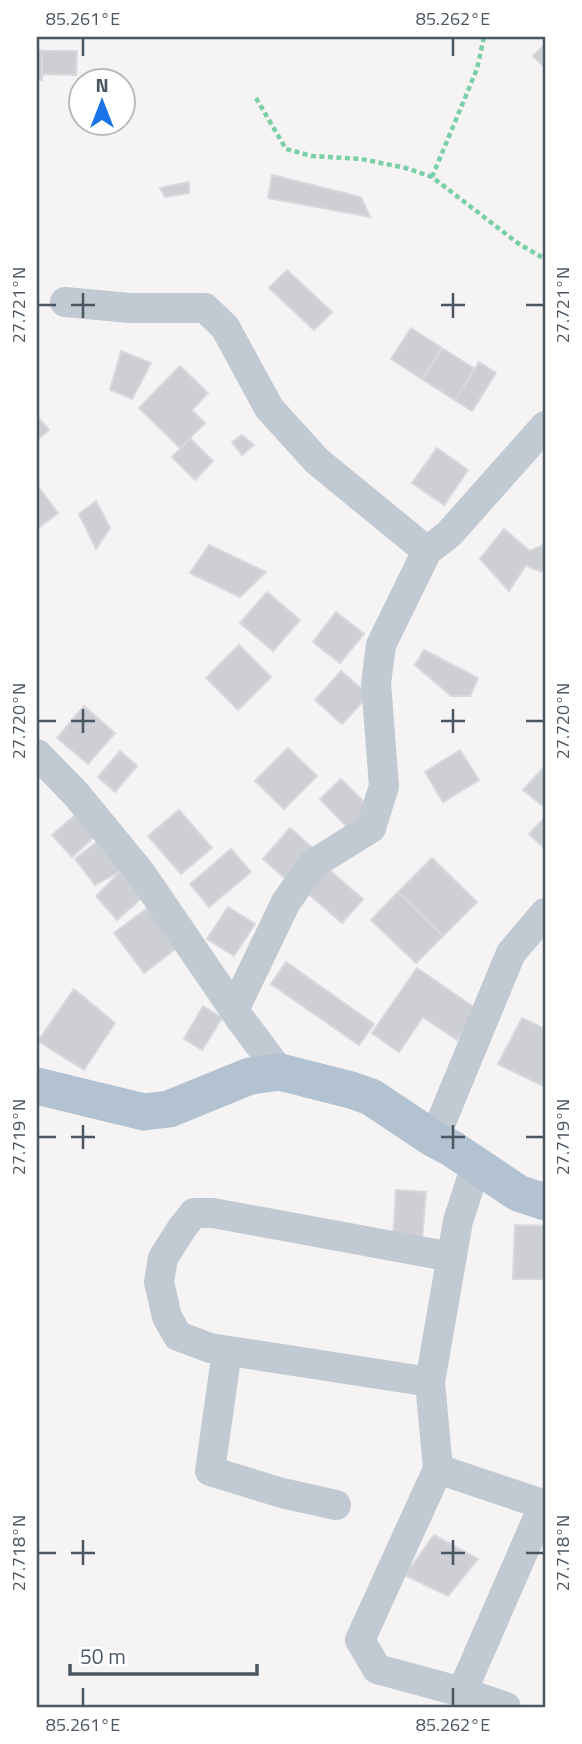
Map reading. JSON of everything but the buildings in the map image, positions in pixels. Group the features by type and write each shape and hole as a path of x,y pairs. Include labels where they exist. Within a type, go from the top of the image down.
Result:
{"main road":[{"path":"37,1086 144,1112 169,1109 196,1100 250,1076 280,1072 371,1097 518,1193 545,1202"}],"street":[{"path":"65,302 130,308 205,308 225,327 269,408 317,461 426,551"},
{"path":"234,1010 286,902 313,864 371,828 384,786 376,683 381,645 426,551 449,534 545,426"},
{"path":"37,754 76,794 140,872 234,1010 280,1072"},
{"path":"434,1139 511,953 545,913"},
{"path":"476,1166 458,1221 429,1382 438,1469 360,1640 377,1669 506,1707"},
{"path":"429,1382 210,1348 178,1336 167,1317 159,1282 163,1258 194,1213 213,1213 452,1257"},
{"path":"227,1351 211,1471 282,1493 336,1505"},
{"path":"438,1469 545,1505 462,1692"}],"path":[{"path":"432,177 477,69 484,37"},
{"path":"256,98 286,149 312,156 361,159 406,168 432,177 519,244 545,259"}]}
